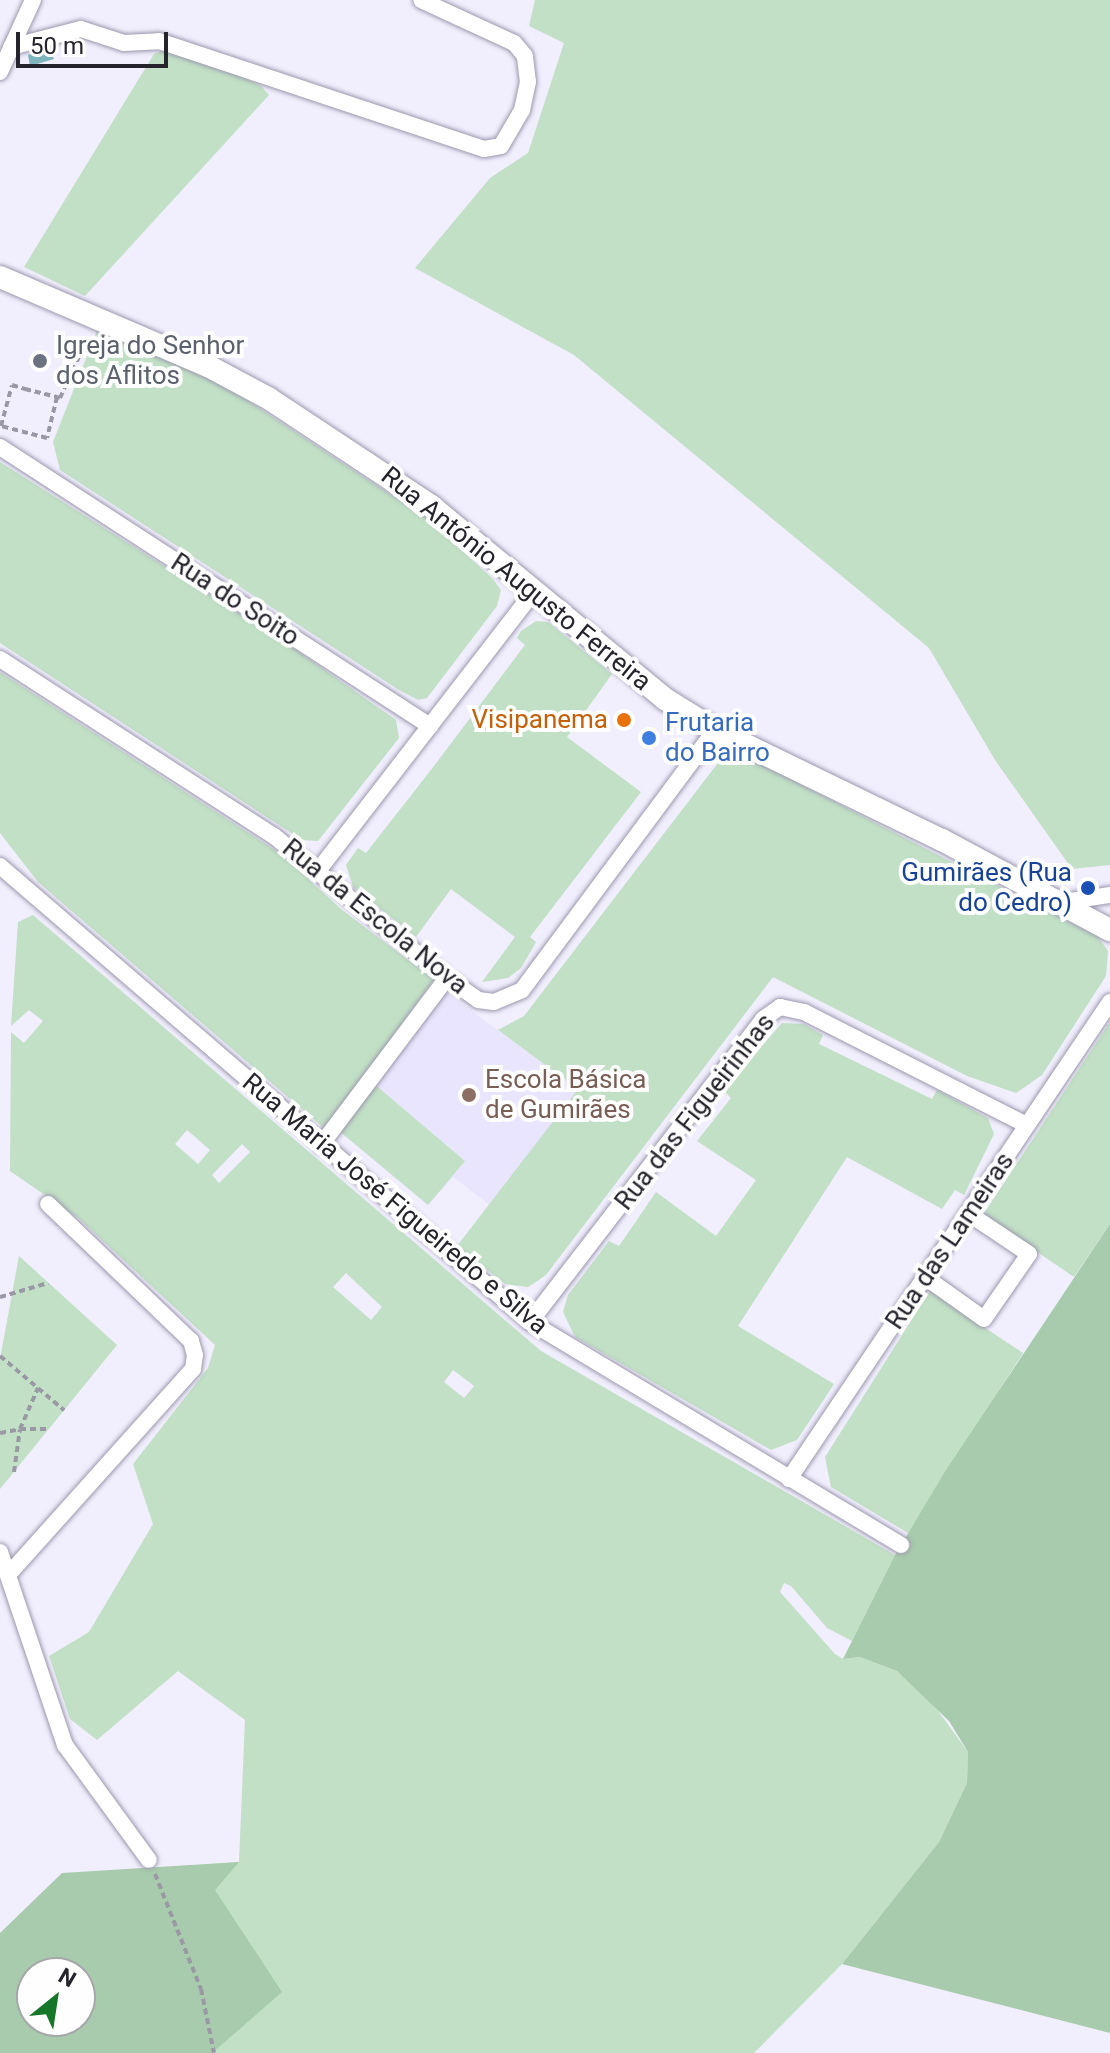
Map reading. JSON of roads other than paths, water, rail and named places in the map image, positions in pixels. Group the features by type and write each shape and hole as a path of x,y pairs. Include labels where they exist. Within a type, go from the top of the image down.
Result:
{"street":[{"path":"0,72 33,0"},
{"path":"11,47 81,29 124,43 159,41 484,149 501,146 522,110 528,82 525,56 514,43 421,0"},
{"name":"Rua António Augusto Ferreira","path":"0,269 48,298"},
{"name":"Rua António Augusto Ferreira","path":"0,277 208,366 316,427 431,506 665,699 715,730 1064,902 1110,930"},
{"name":"Rua do Soito","path":"0,447 430,726"},
{"path":"317,872 533,593"},
{"name":"Rua da Escola Nova","path":"0,659 234,809 478,1000 508,1000 522,990 715,730"},
{"path":"0,887 1,867"},
{"name":"Rua Maria José Figueiredo e Silva","path":"1,867 530,1322 901,1545"},
{"path":"1064,902 1110,895"},
{"path":"321,1145 447,978"},
{"name":"Rua das Lameiras","path":"789,1479 1110,1002"},
{"name":"Rua das Figueirinhas","path":"530,1322 763,1019 780,1007 804,1012 1027,1125"},
{"path":"8,1575 193,1369 195,1355 191,1341 48,1204"},
{"path":"925,1277 984,1319 1029,1254 968,1213"},
{"path":"0,1552 65,1745 149,1860"}],"water":[{"path":"49,48 54,59 30,66 28,55"}],"place":[{"name":"Igreja do Senhor dos Aflitos","path":"40,361"},
{"name":"Visipanema","path":"624,720"},
{"name":"Frutaria do Bairro","path":"649,738"},
{"name":"Gumirães (Rua do Cedro)","path":"1088,888"},
{"name":"Escola Básica de Gumirães","path":"469,1095"}]}
